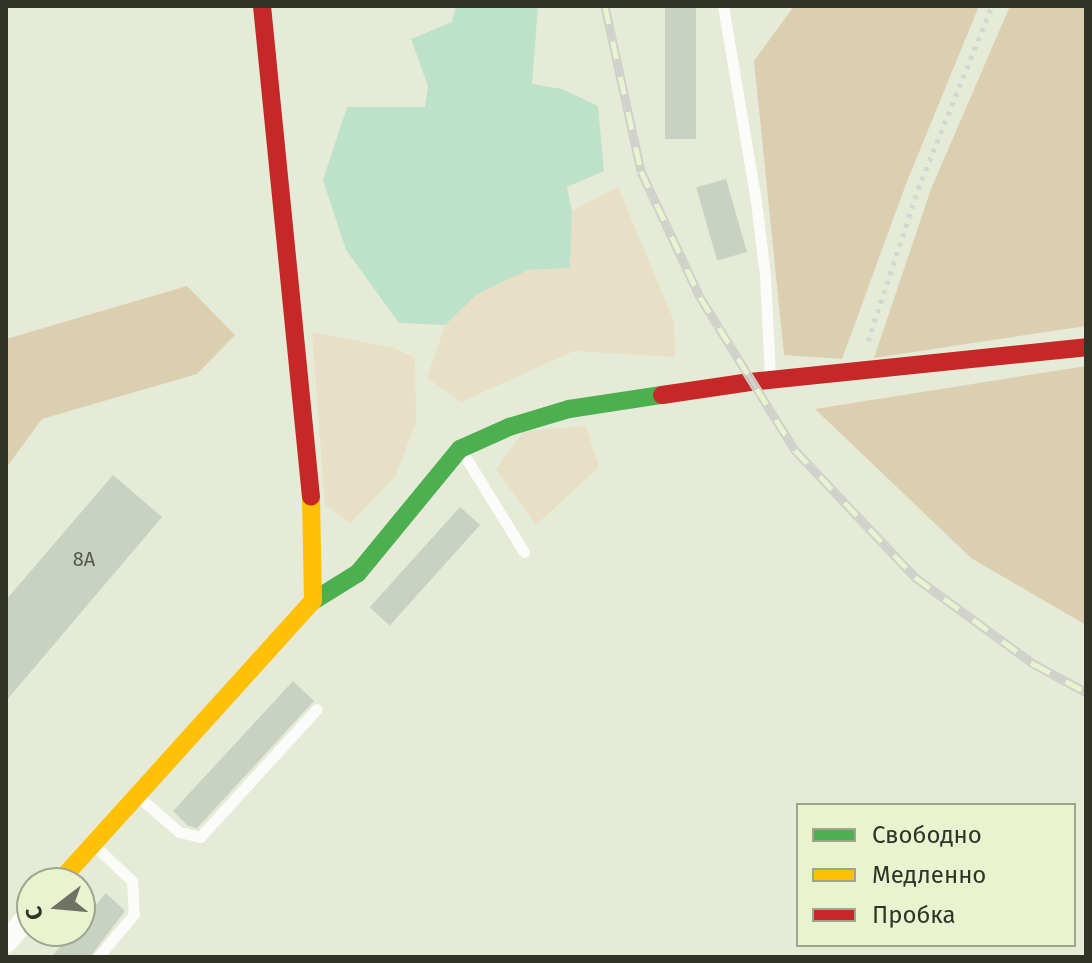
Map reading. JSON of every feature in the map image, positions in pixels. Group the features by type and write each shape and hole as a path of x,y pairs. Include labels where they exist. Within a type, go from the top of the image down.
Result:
{"street":[{"path":"262,6 314,527 313,601"},
{"path":"72,867 313,601 339,588 358,573 460,449 482,436 569,409 770,380 1086,347"}],"lane":[{"path":"723,6 756,202 765,275 770,380"},
{"path":"460,449 524,552"},
{"path":"136,795 179,832 200,837 317,709"},
{"path":"93,844 132,881 134,914 98,957"}],"path":[{"path":"858,373 918,189 992,6"}],"shaded area":[{"path":"456,6 538,6 532,84 562,89 598,106 604,171 567,187 572,211 570,268 528,270 477,294 445,325 399,323 346,250 323,180 347,107 425,107 428,86 411,39 452,22"},
{"path":"794,6 979,6 906,184 842,359 784,355 754,61"},
{"path":"1010,6 1086,6 1086,326 874,358 931,189"},
{"path":"618,187 674,321 675,357 574,351 461,402 427,378 445,325 476,294 528,270 570,268 572,211"},
{"path":"187,286 235,335 197,374 42,419 6,468 6,339"},
{"path":"312,332 394,348 415,358 416,422 395,477 350,523 325,505"},
{"path":"1086,366 1086,625 971,558 815,409"},
{"path":"586,426 599,467 536,525 496,469 524,431"}],"building":[{"path":"665,6 696,6 696,139 665,139"},
{"path":"726,179 747,252 717,261 696,188"},
{"path":"113,475 162,517 6,701 6,600"},
{"path":"460,507 480,525 390,625 370,607"},
{"path":"293,681 314,701 197,828 188,826 173,811"},
{"path":"106,893 125,911 90,957 51,957 60,947 96,947 96,905"}],"railway":[{"path":"605,6 641,171 700,297 795,450 915,577 1034,664 1086,692"}],"traffic: fast":[{"path":"313,601 358,573 460,449 509,427 569,409 662,395"}],"traffic: slow":[{"path":"72,867 313,601 311,497"}],"traffic: jam":[{"path":"262,6 311,497"},
{"path":"662,395 750,382 1086,347"}]}
